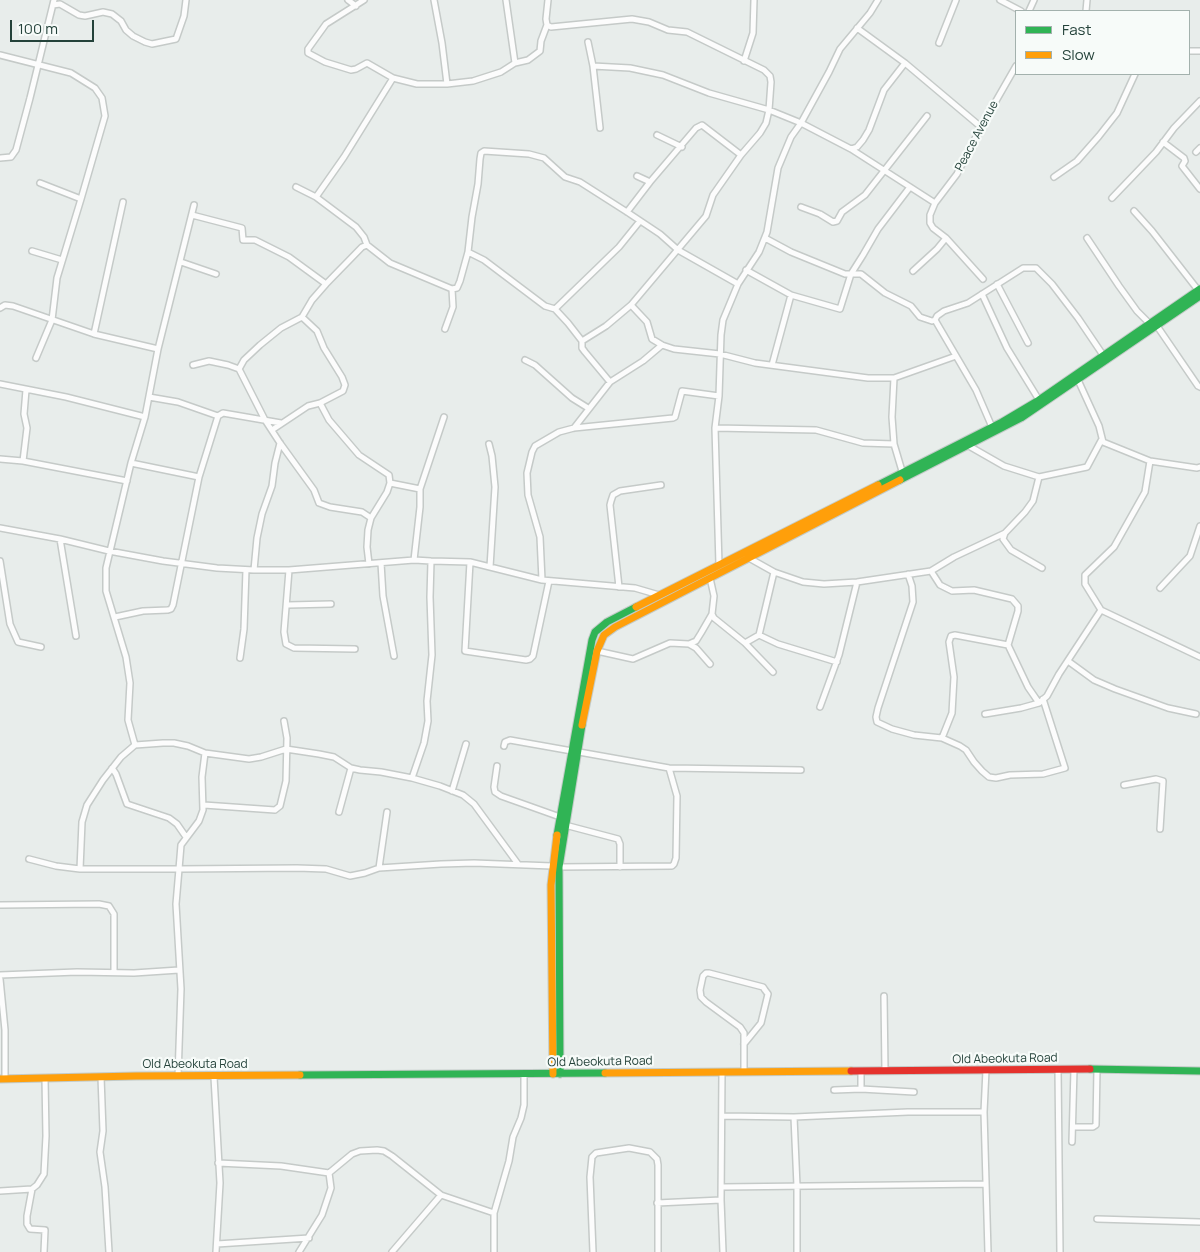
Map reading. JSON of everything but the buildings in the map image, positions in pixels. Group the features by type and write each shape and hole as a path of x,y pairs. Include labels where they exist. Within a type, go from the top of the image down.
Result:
{"main road":[{"path":"556,1074 556,866 560,817 597,651 600,641 608,631 1020,418 1078,380 1199,292"},
{"path":"556,866 565,825 592,640 595,632 607,622 659,595 992,426 1039,400 1103,356 1153,325"},
{"name":"Old Abeokuta Road","path":"2,1079 1058,1069 1200,1071"}],"street":[{"path":"0,158 8,158 13,155 30,98 53,3 60,4 85,16 103,12 112,14 121,21 132,36 152,44 176,39 184,16 186,0"},
{"path":"348,0 356,6"},
{"path":"364,0 326,24 308,49 308,53 325,62 351,70 367,63 392,78 417,84 447,84 482,78 501,72 515,63 528,60 540,51 541,41 548,25 546,19 548,0"},
{"path":"434,0 447,84"},
{"path":"506,0 515,63"},
{"path":"744,61 753,33 754,0"},
{"path":"719,565 715,428 724,320 738,284 759,252 765,238 778,168 791,137 801,123 840,49 870,13 878,0"},
{"path":"939,43 956,0"},
{"path":"1000,0 1019,10"},
{"path":"548,25 557,28 632,19 640,20 668,30 691,33 764,70 770,76 772,82 766,123 713,195 706,216 631,305 606,326 582,341"},
{"path":"857,28 905,64 981,127"},
{"path":"588,42 593,66 600,128"},
{"path":"0,55 71,73 95,88 102,98 105,116 82,199 57,278 52,320 36,358"},
{"path":"851,150 857,147 863,140 869,130 884,90 905,64"},
{"path":"593,66 630,68 663,75 709,93 769,110 801,123 851,150 935,203 930,215 930,223 933,228 946,238 983,279"},
{"name":"Peace Avenue","path":"935,203 957,174 1015,68"},
{"path":"1054,177 1077,161 1104,130 1117,113 1135,75"},
{"path":"316,197 344,157 392,78"},
{"path":"1112,198 1200,101"},
{"path":"801,207 835,222 842,212 865,195 926,116"},
{"path":"628,212 650,182 682,147 696,128 702,125 741,155"},
{"path":"657,135 682,147"},
{"path":"1163,142 1184,158 1185,161 1182,166 1200,189"},
{"path":"296,187 316,197 356,226 367,245 390,263 452,289 457,288 468,252 481,153 484,151 529,154 544,158 566,177 580,182 628,212 660,234 678,250 738,284"},
{"path":"637,176 650,182"},
{"path":"40,183 82,199"},
{"path":"746,270 790,295 840,308 851,274 878,229 910,187"},
{"path":"94,334 123,202"},
{"path":"135,746 128,720 130,684 126,657 106,591 106,568 131,463 145,417 158,349 194,204"},
{"path":"1134,211 1152,231 1199,292"},
{"path":"192,215 242,228 243,240 255,240 289,257 326,284"},
{"path":"555,309 619,247 640,221"},
{"path":"765,238 809,260 845,274 861,274 885,293 911,306 920,317 932,321 935,320"},
{"path":"913,271 946,238"},
{"path":"1087,238 1137,311 1153,325 1200,387"},
{"path":"239,369 244,360 260,345 281,328 302,317 312,300 326,284 362,247 367,245"},
{"path":"32,251 62,260"},
{"path":"468,252 484,260 545,306 555,309 582,341 582,348 610,382"},
{"path":"181,262 216,274"},
{"path":"935,320 944,311 968,303 1023,268 1036,268 1052,284 1078,318 1103,356"},
{"path":"997,284 1028,343"},
{"path":"445,329 453,307 452,289"},
{"path":"982,294 1007,348 1039,400"},
{"path":"772,365 790,295"},
{"path":"0,308 5,305 94,334 158,349"},
{"path":"631,305 647,322 652,339 662,345 685,351 720,354 772,365 868,378 894,378 956,356"},
{"path":"272,430 308,406 320,403 343,391 342,378 317,332 302,317"},
{"path":"935,320 976,390 992,426"},
{"path":"574,428 610,382 643,362 662,345"},
{"path":"525,360 535,365 572,398 588,408"},
{"path":"193,365 209,361 239,369 265,420 314,490 319,503 330,507 362,512 371,518"},
{"path":"894,378 892,417 894,444 902,471"},
{"path":"1078,380 1100,426 1103,442 1150,461 1200,467"},
{"path":"0,384 145,417"},
{"path":"23,461 27,428 24,414 26,390"},
{"path":"542,580 540,537 528,495 528,473 535,446 574,428 673,418 675,417 682,391 719,396"},
{"path":"149,397 178,402 218,416"},
{"path":"320,403 329,420 359,455 389,475 390,483 387,492 371,518 367,547 369,564"},
{"path":"115,617 143,611 171,609 183,564 200,477 218,416 223,413 281,423"},
{"path":"414,560 420,507 420,489 444,417"},
{"path":"715,428 816,430 863,443 894,444"},
{"path":"969,446 1004,466 1038,477 1087,467 1102,439"},
{"path":"254,570 257,538 262,514 272,486 280,443"},
{"path":"489,444 495,487 490,567"},
{"path":"0,459 23,461 127,481"},
{"path":"1150,461 1145,492 1114,547 1085,575 1085,584 1101,610 1200,657"},
{"path":"131,463 200,477"},
{"path":"749,558 774,572 803,582 813,583 857,582 931,571 954,557 1005,533 1025,512 1033,500 1038,477"},
{"path":"390,483 420,489"},
{"path":"619,587 610,505 613,495 620,491 662,485"},
{"path":"1160,588 1190,556 1200,526"},
{"path":"0,528 60,539 109,552 183,564 246,570 289,570 414,560 470,562 542,580 635,588 659,595"},
{"path":"1005,533 1003,539 1011,550 1042,568"},
{"path":"60,539 76,636"},
{"path":"0,561 10,624 18,642 41,647"},
{"path":"412,778 424,743 428,721 432,655 431,561"},
{"path":"470,562 465,651 530,659 533,656 549,581"},
{"path":"381,563 383,596 394,656"},
{"path":"240,658 244,628 246,570"},
{"path":"289,570 288,605 284,632 286,644 294,648 356,649"},
{"path":"908,574 912,586 912,602 876,717 877,722 892,729 914,735 942,738 966,750 974,762 989,777 1043,774 1065,768 1041,701 1028,687 1008,645 1018,606 1012,599 974,590 952,591 940,585 931,571"},
{"path":"745,643 759,635 774,572"},
{"path":"597,651 633,659 670,643 689,644 696,641 712,614 714,596 710,578"},
{"path":"820,707 837,662 857,582"},
{"path":"288,605 331,604"},
{"path":"985,714 1021,708 1041,701 1047,696 1101,610"},
{"path":"712,614 745,643 773,672"},
{"path":"759,635 778,644 837,662"},
{"path":"942,738 952,714 954,677 949,642 950,636 955,635 1008,645"},
{"path":"689,644 696,648 710,664"},
{"path":"1068,661 1094,680 1115,689 1168,708 1196,714"},
{"path":"204,805 275,810 278,808 282,803 286,780 284,721"},
{"path":"504,746 505,742 510,740 669,768 801,770"},
{"path":"80,869 82,822 88,805 112,768 121,756 135,746 174,743 205,753 249,759 286,749 334,757 351,768 412,778 452,791 463,795 474,804 518,864"},
{"path":"452,791 466,744"},
{"path":"178,1076 182,989 179,970 176,904 179,851 186,837 199,821 204,805 202,777 205,753"},
{"path":"497,766 494,787 496,792 501,796 560,817"},
{"path":"112,768 127,804 168,818 177,824 186,837"},
{"path":"339,812 351,768"},
{"path":"29,859 56,866 80,869 297,868 326,870 350,876 379,868 449,864 672,866 675,862 677,796 669,768"},
{"path":"1124,785 1156,779 1163,781 1160,829"},
{"path":"379,868 387,812"},
{"path":"565,825 618,839 620,844 620,867"},
{"path":"0,905 99,904 109,906 114,914 114,972"},
{"path":"0,975 179,970"},
{"path":"744,1044 761,1023 768,994 762,987 706,973 703,976 700,990 701,997 740,1027 744,1033 744,1044 744,1072"},
{"path":"0,979 5,1030 2,1079"},
{"path":"884,996 885,1071"},
{"path":"1058,1069 1060,1252"},
{"path":"1072,1142 1074,1069"},
{"path":"1073,1127 1093,1128 1096,1125 1097,1069"},
{"path":"986,1070 984,1112 988,1252"},
{"path":"860,1071 861,1089"},
{"path":"722,1072 721,1200 723,1252"},
{"path":"494,1252 494,1213 509,1161 513,1137 524,1105 524,1074"},
{"path":"101,1077 103,1131 100,1152 105,1187 109,1252"},
{"path":"214,1077 220,1189 216,1252"},
{"path":"0,1191 32,1189 44,1174 46,1136 45,1078"},
{"path":"834,1090 861,1089 914,1092"},
{"path":"722,1116 794,1118 908,1112 984,1112"},
{"path":"794,1118 796,1252"},
{"path":"594,1252 590,1177 592,1157 596,1153 629,1148 650,1152 654,1155 658,1165 658,1252"},
{"path":"218,1163 281,1166 329,1173 352,1154 368,1150 384,1151 442,1195 494,1213"},
{"path":"298,1252 309,1238 322,1215 331,1188 329,1173"},
{"path":"722,1187 985,1184"},
{"path":"32,1189 27,1224 30,1229 45,1230 44,1252"},
{"path":"392,1252 442,1195"},
{"path":"657,1203 721,1200"},
{"path":"1097,1218 1200,1222"},
{"path":"217,1244 309,1238"}],"traffic: fast":[{"path":"878,485 1002,422 1039,400 1200,289"},
{"path":"900,480 1021,418 1200,296"},
{"path":"557,835 592,640 595,632 607,622 636,607"},
{"path":"560,1074 559,867 582,725"},
{"path":"1090,1069 1200,1071"},
{"path":"300,1075 605,1073"}],"traffic: slow":[{"path":"582,725 597,651 604,635 615,627 900,480"},
{"path":"636,607 878,485"},
{"path":"553,1074 551,885 557,835"},
{"path":"605,1073 851,1071"},
{"path":"0,1079 300,1075"}],"traffic: jam":[{"path":"851,1071 1090,1069"}]}
